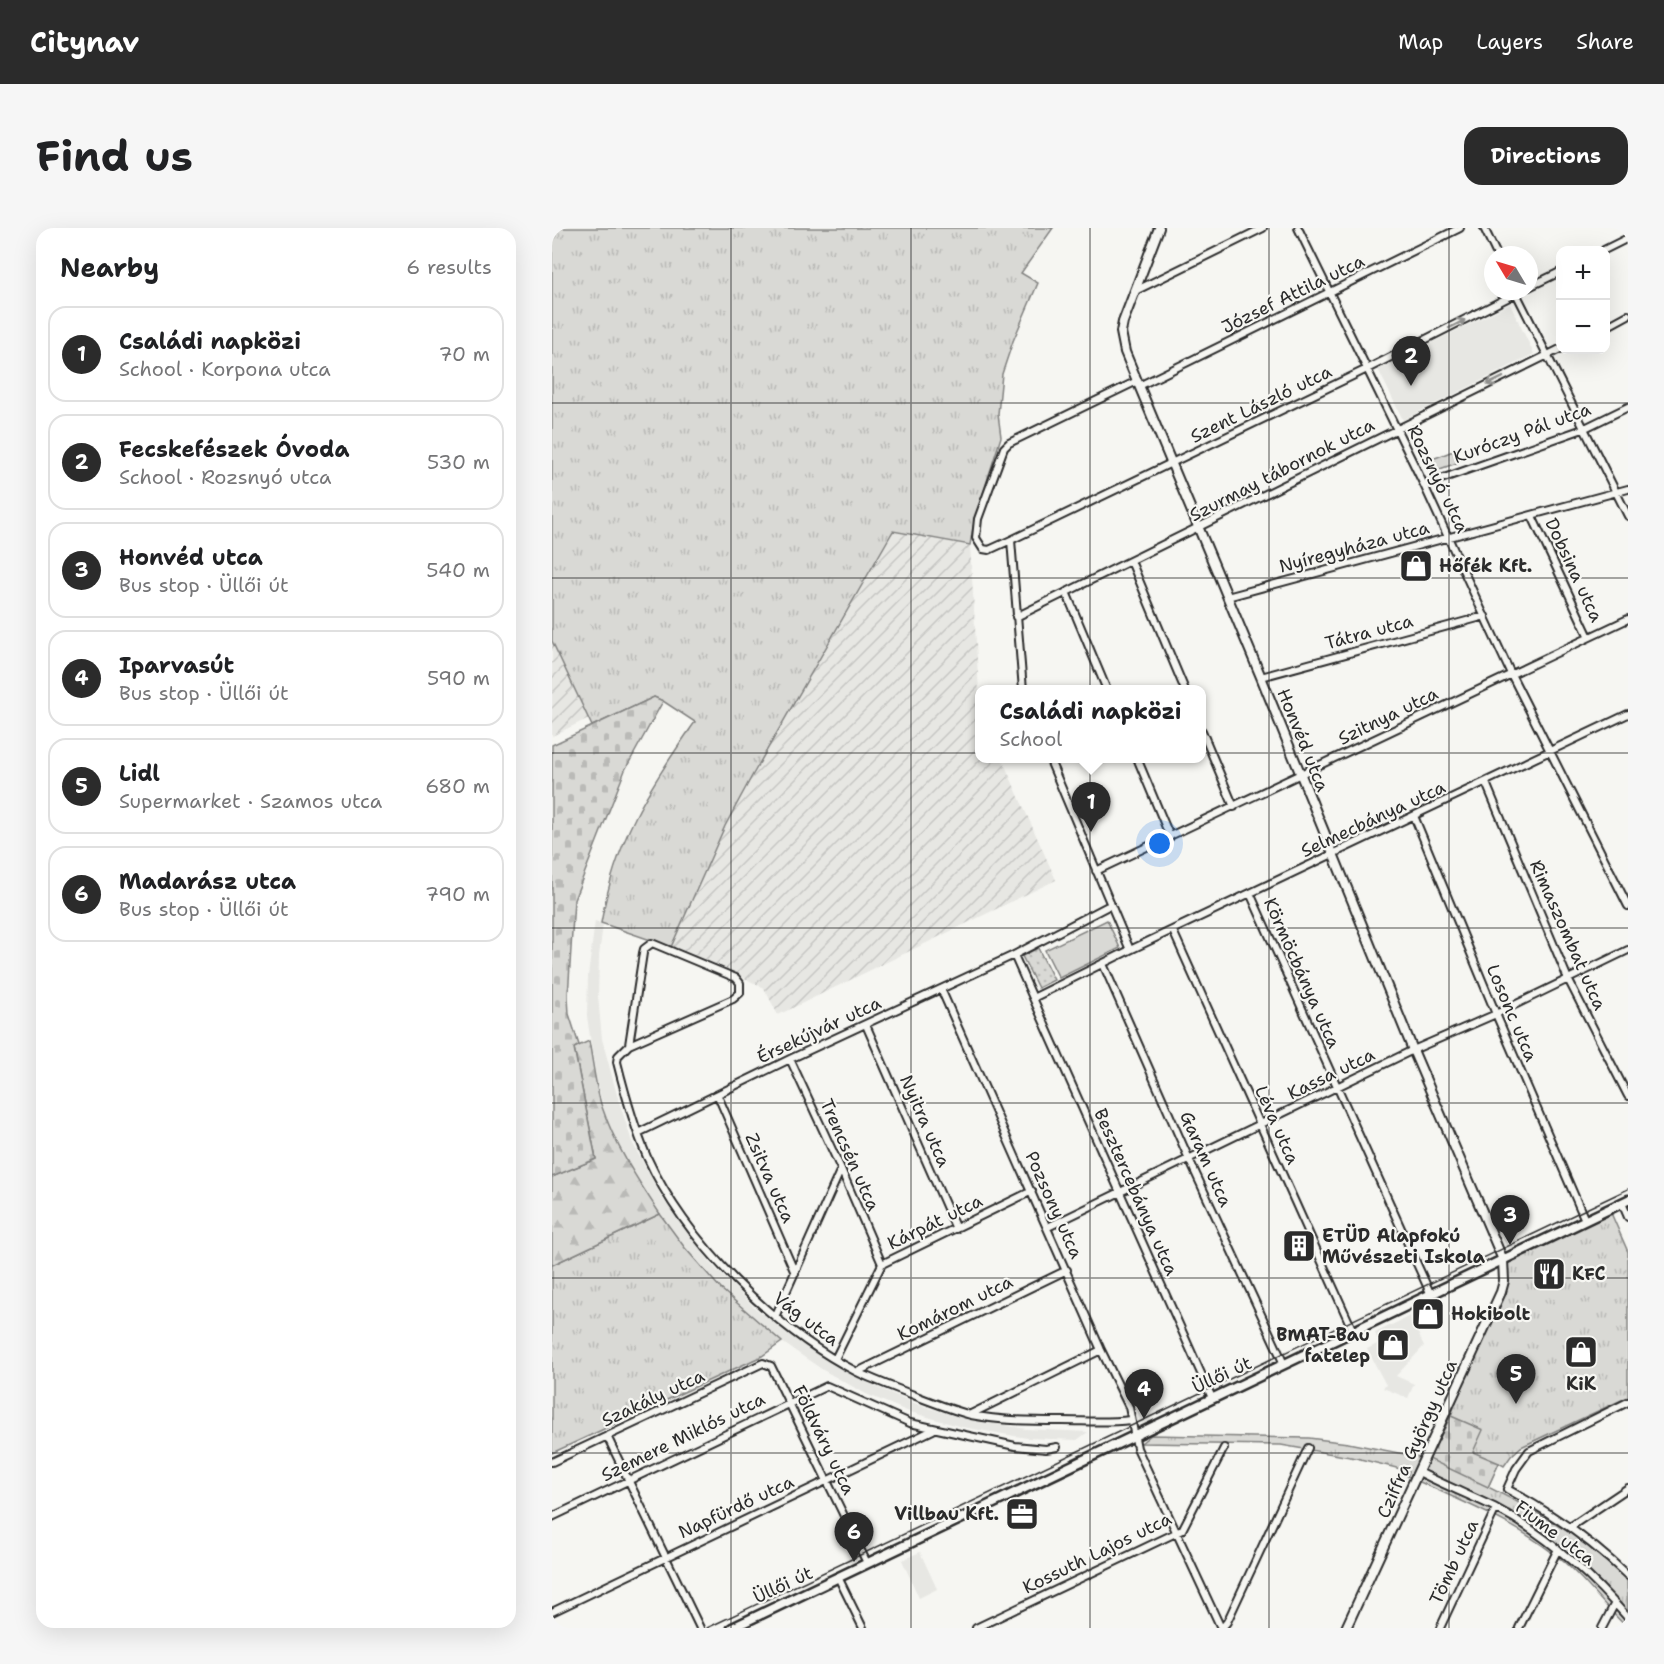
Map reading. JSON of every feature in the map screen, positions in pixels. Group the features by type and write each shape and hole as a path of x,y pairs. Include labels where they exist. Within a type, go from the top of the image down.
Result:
{"main road":[{"name":"Üllői út","path":"732,1628 1625,1201"}],"street":[{"name":"Honvéd utca","path":"1159,228 1121,332 1122,343 1413,1050 1503,1260"},
{"path":"1135,291 1263,228"},
{"name":"Rozsnyó utca","path":"1298,228 1449,536 1511,674 1628,906"},
{"name":"József Attila utca","path":"1011,540 989,550 983,549 976,538 975,530 1004,448 1018,437 1331,293 1460,228"},
{"path":"1484,228 1493,246"},
{"path":"1610,247 1628,238"},
{"path":"1538,283 1556,274"},
{"name":"Szent László utca","path":"1011,540 1367,369 1502,300"},
{"path":"1522,300 1547,356 1628,516"},
{"path":"1610,324 1628,315"},
{"name":"Szurmay tábornok utca","path":"1016,617 1556,351"},
{"name":"Kuróczy Pál utca","path":"1424,484 1583,429 1628,407"},
{"name":"Nyíregyháza utca","path":"1227,597 1628,489"},
{"name":"Dobsina utca","path":"1532,516 1589,637"},
{"path":"1011,540 1023,685"},
{"path":"1131,561 1183,685"},
{"path":"1066,592 1105,685"},
{"name":"Tátra utca","path":"1261,677 1485,616"},
{"name":"Szitnya utca","path":"1096,871 1628,619"},
{"name":"Selmecbánya utca","path":"1033,998 1628,714"},
{"path":"1206,740 1234,807"},
{"path":"1051,763 1130,950"},
{"path":"1139,763 1170,837"},
{"name":"Rimaszombat utca","path":"1486,783 1568,979 1628,1096"},
{"name":"Losonc utca","path":"1414,816 1585,1220"},
{"name":"Körmöcbánya utca","path":"1250,893 1431,1294"},
{"name":"Érsekújvár utca","path":"638,1134 790,1059 1014,955 1110,905"},
{"name":"Léva utca","path":"1173,931 1353,1332"},
{"path":"652,943 736,978 740,983 740,993 733,999 629,1045 643,953 648,945 652,943"},
{"name":"Kassa utca","path":"1048,1227 1413,1050 1496,1014 1628,950"},
{"name":"Besztercebánya utca","path":"1014,955 1212,1398"},
{"name":"Garam utca","path":"1103,964 1189,1159 1284,1364"},
{"name":"Pozsony utca","path":"941,989 1101,1350 1129,1407 1135,1443 1222,1628"},
{"name":"Nyitra utca","path":"866,1025 956,1229"},
{"name":"Vág utca","path":"629,1045 618,1056 617,1062 638,1134 648,1159 692,1229 738,1283 775,1317 857,1372 946,1407 970,1414 1015,1420 1109,1422 1130,1420"},
{"name":"Trencsén utca","path":"790,1059 882,1264"},
{"name":"Zsitva utca","path":"718,1096 795,1273"},
{"path":"775,1317 841,1169"},
{"name":"Kárpát utca","path":"835,1359 882,1264 1032,1191"},
{"path":"1625,1201 1628,1217"},
{"name":"Cziffra György utca","path":"1346,1628 1501,1292 1504,1281 1503,1260"},
{"name":"Komárom utca","path":"857,1372 1067,1270"},
{"path":"970,1414 1101,1350"},
{"name":"Szakály utca","path":"552,1462 763,1363 768,1364"},
{"name":"Földváry utca","path":"768,1364 790,1402 867,1563"},
{"name":"Szemere Miklós utca","path":"552,1517 827,1386 900,1419 934,1429"},
{"path":"1628,1402 1529,1451 1516,1469 1507,1489 1538,1505 1570,1527 1628,1576"},
{"path":"934,1429 1015,1446 1046,1449 1057,1447"},
{"name":"Napfürdő utca","path":"552,1612 934,1429"},
{"path":"607,1436 700,1628"},
{"name":"Kossuth Lajos utca","path":"976,1628 1182,1530 1224,1448"},
{"path":"1222,1628 1227,1622 1308,1448"},
{"name":"Fiume utca","path":"1419,1472 1496,1508 1558,1549 1628,1618"},
{"path":"1570,1527 1628,1488"},
{"name":"Tömb utca","path":"1440,1628 1496,1508"},
{"path":"1519,1628 1558,1549"},
{"path":"838,1577 862,1628"},
{"path":"1602,1628 1615,1603"}],"shaded area":[{"path":"1510,304 1534,354 1403,420 1378,369 1400,358 1408,372 1428,362 1421,348"},
{"path":"893,530 970,545 979,685 975,685 975,763 1004,763 1056,880 778,1015 764,988 671,947 725,826"},
{"path":"552,641 589,718 552,736"},
{"path":"595,921 603,924 598,996 602,1039 632,1142 662,1198 713,1266 755,1308 788,1334 843,1370 879,1388 919,1405 960,1417 1026,1429 1088,1432 1077,1440 1027,1438 962,1427 907,1411 866,1394 823,1370 782,1342 721,1289 685,1248 660,1214 622,1153 607,1120 597,1084 587,1016 588,976"},
{"path":"1410,1316 1424,1346 1396,1376 1414,1384 1408,1398 1383,1388 1386,1385 1367,1349 1379,1343 1375,1333"},
{"path":"920,1552 937,1589 919,1598 902,1560"}],"green space":[{"path":"552,228 1053,228 1021,273 1038,283 1013,341 1002,374 998,414 1001,437 974,522 970,545 893,531 725,826 671,947 601,923 615,866 636,816 662,770 695,722 654,697 592,726 552,641"},
{"path":"1453,451 1457,463 1434,471 1430,460"},
{"path":"654,697 663,701 625,770 574,900 569,1014 579,1045 574,1048 596,1159 552,1177 552,745"},
{"path":"1107,920 1120,948 1059,978 1045,950"},
{"path":"1038,948 1054,980 1038,988 1022,956"},
{"path":"589,1041 597,1089 606,1119 627,1161 660,1214 552,1265 552,1177 596,1159 574,1048"},
{"path":"1611,1213 1628,1252 1628,1397 1521,1447 1504,1466 1499,1463 1488,1487 1531,1509 1575,1536 1627,1579 1628,1628 1564,1562 1547,1548 1509,1524 1407,1476 1409,1471 1356,1458 1281,1445 1141,1443 1151,1435 1309,1438 1429,1459 1451,1416 1478,1338 1498,1295 1501,1266"},
{"path":"660,1214 685,1248 721,1289 782,1342 762,1356 552,1453 552,1265"},
{"path":"1451,1416 1483,1430 1473,1452 1499,1463 1488,1487 1429,1459"}],"tram line":[{"path":"707,1628 1628,1189"}],"place":[{"name":"Fecskefészek Óvoda","path":"1411,386"},
{"name":"Hőfék Kft.","path":"1416,566"},
{"name":"Családi napközi","path":"1091,832"},
{"name":"Honvéd utca","path":"1510,1245"},
{"name":"ETÜD Alapfokú Művészeti Iskola","path":"1299,1246"},
{"name":"KFC","path":"1549,1274"},
{"name":"Hokibolt","path":"1428,1314"},
{"name":"BMAT-Bau fatelep","path":"1393,1345"},
{"name":"KiK","path":"1581,1352"},
{"name":"Lidl","path":"1516,1404"},
{"name":"Iparvasút","path":"1144,1419"},
{"name":"Villbau Kft.","path":"1022,1514"},
{"name":"Madarász utca","path":"854,1562"}]}
